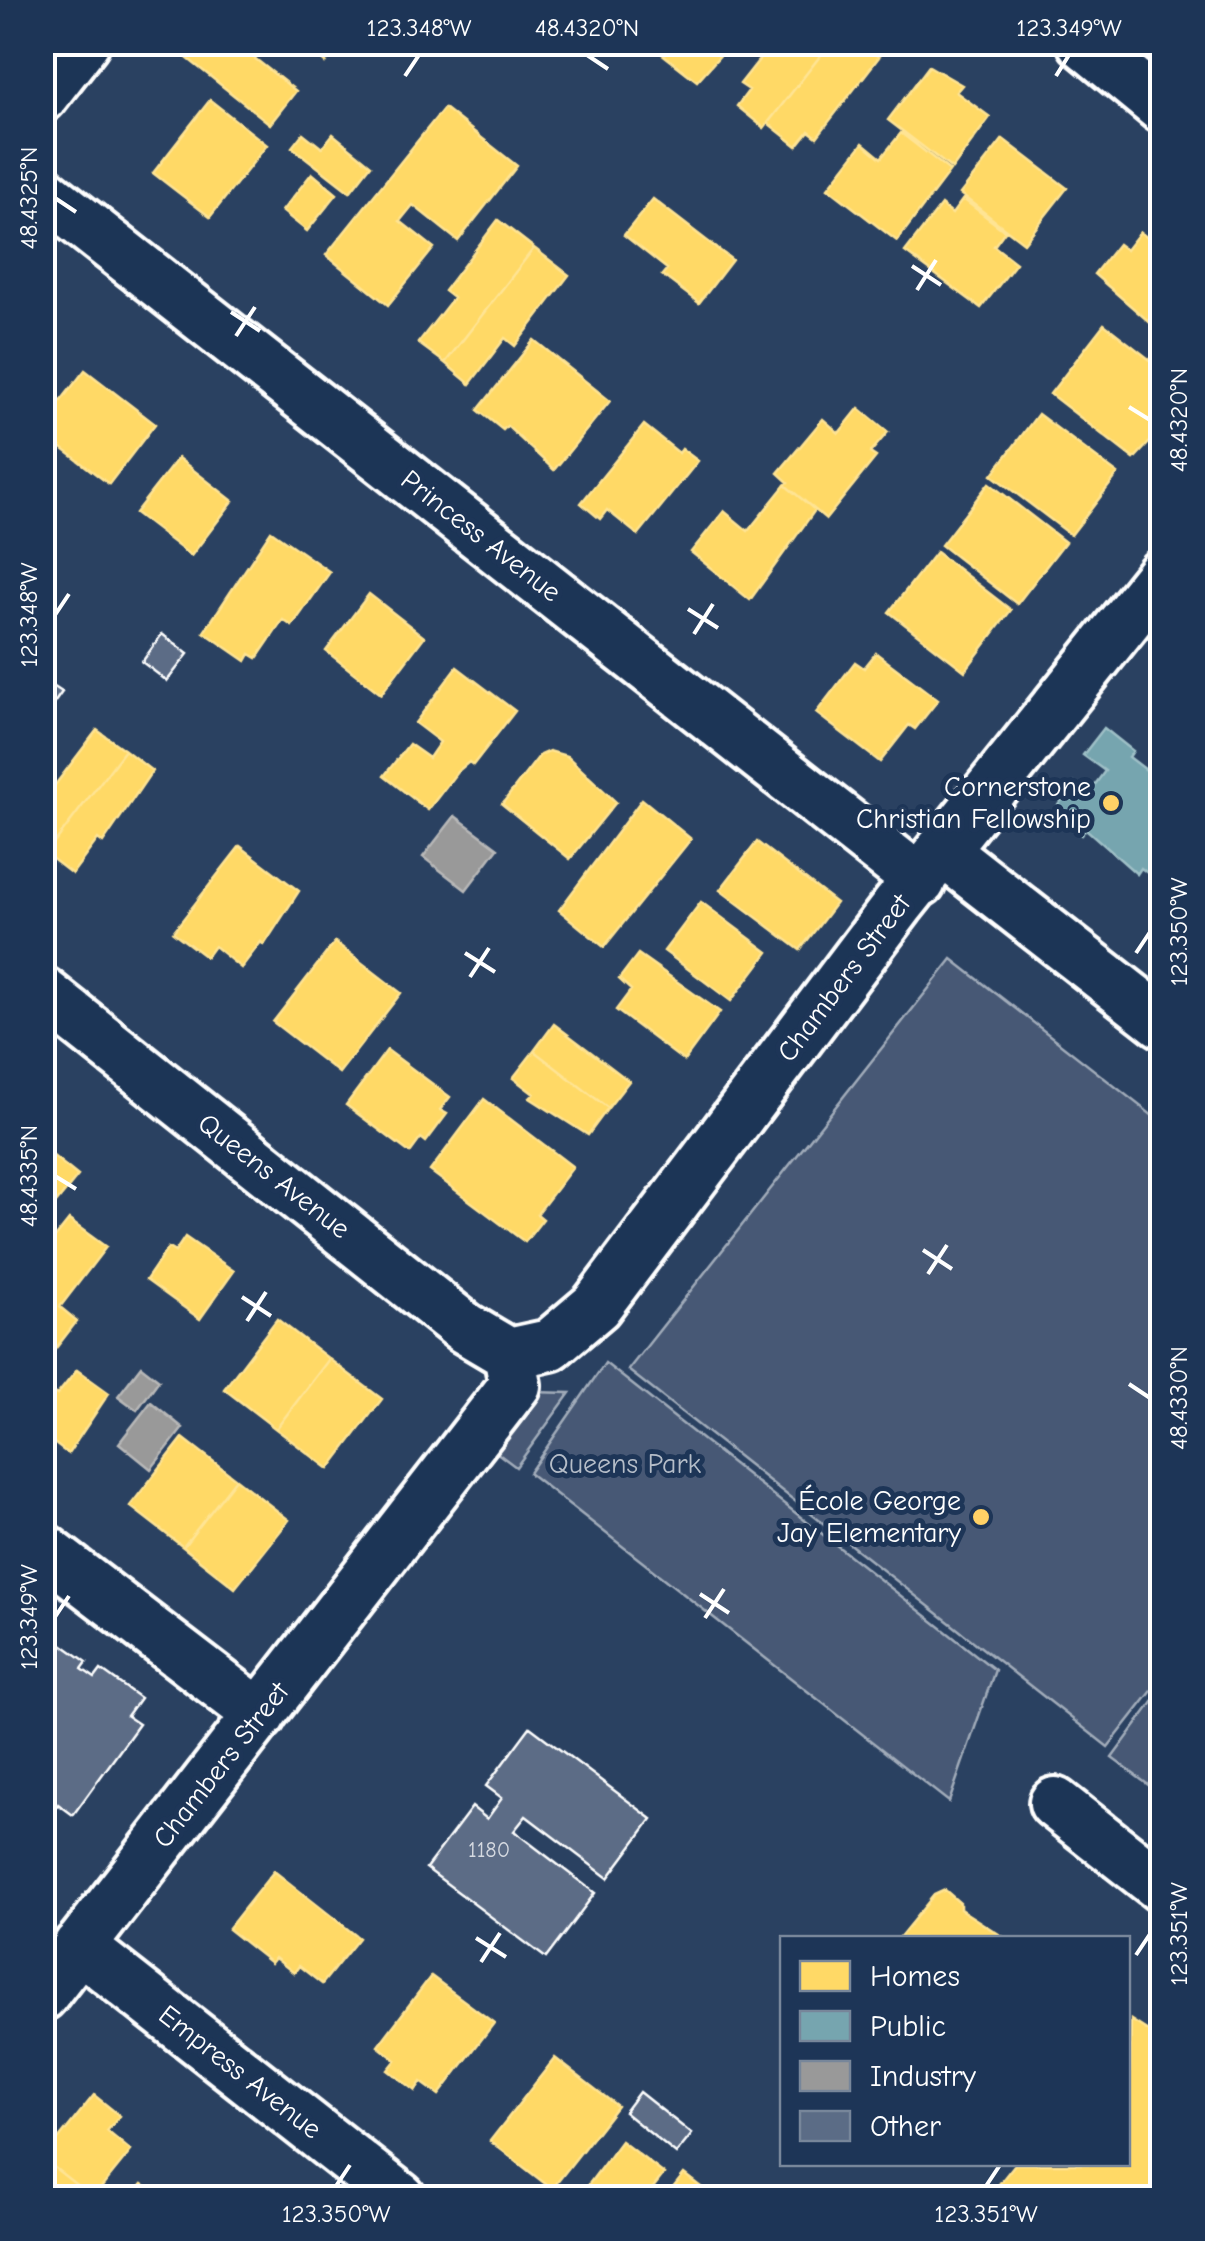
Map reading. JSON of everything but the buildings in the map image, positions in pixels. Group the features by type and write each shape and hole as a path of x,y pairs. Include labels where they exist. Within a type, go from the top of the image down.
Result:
{"street":[{"path":"42,96 84,42"},
{"path":"1083,42 1162,107"},
{"name":"Princess Avenue","path":"42,191 931,866 1162,1022"},
{"name":"Chambers Street","path":"42,1995 402,1536 514,1385 509,1354 550,1346 596,1306 931,866 1162,575"},
{"name":"Queens Avenue","path":"42,992 465,1328 509,1354"},
{"path":"42,1548 260,1715"},
{"path":"1055,1803 1162,1887"},
{"name":"Empress Avenue","path":"80,1946 400,2198"}],"green space":[{"name":"École George Jay Elementary","path":"952,959 1162,1123 1162,1678 1108,1747 628,1370"},
{"name":"Queens Park","path":"605,1363 995,1670 949,1802 529,1473"},
{"path":"531,1392 570,1393 516,1467 488,1446"},
{"path":"1162,1690 1162,1795 1112,1758"}],"place":[{"name":"Cornerstone Christian Fellowship","path":"1111,803"},
{"name":"École George Jay Elementary","path":"981,1517"}]}
